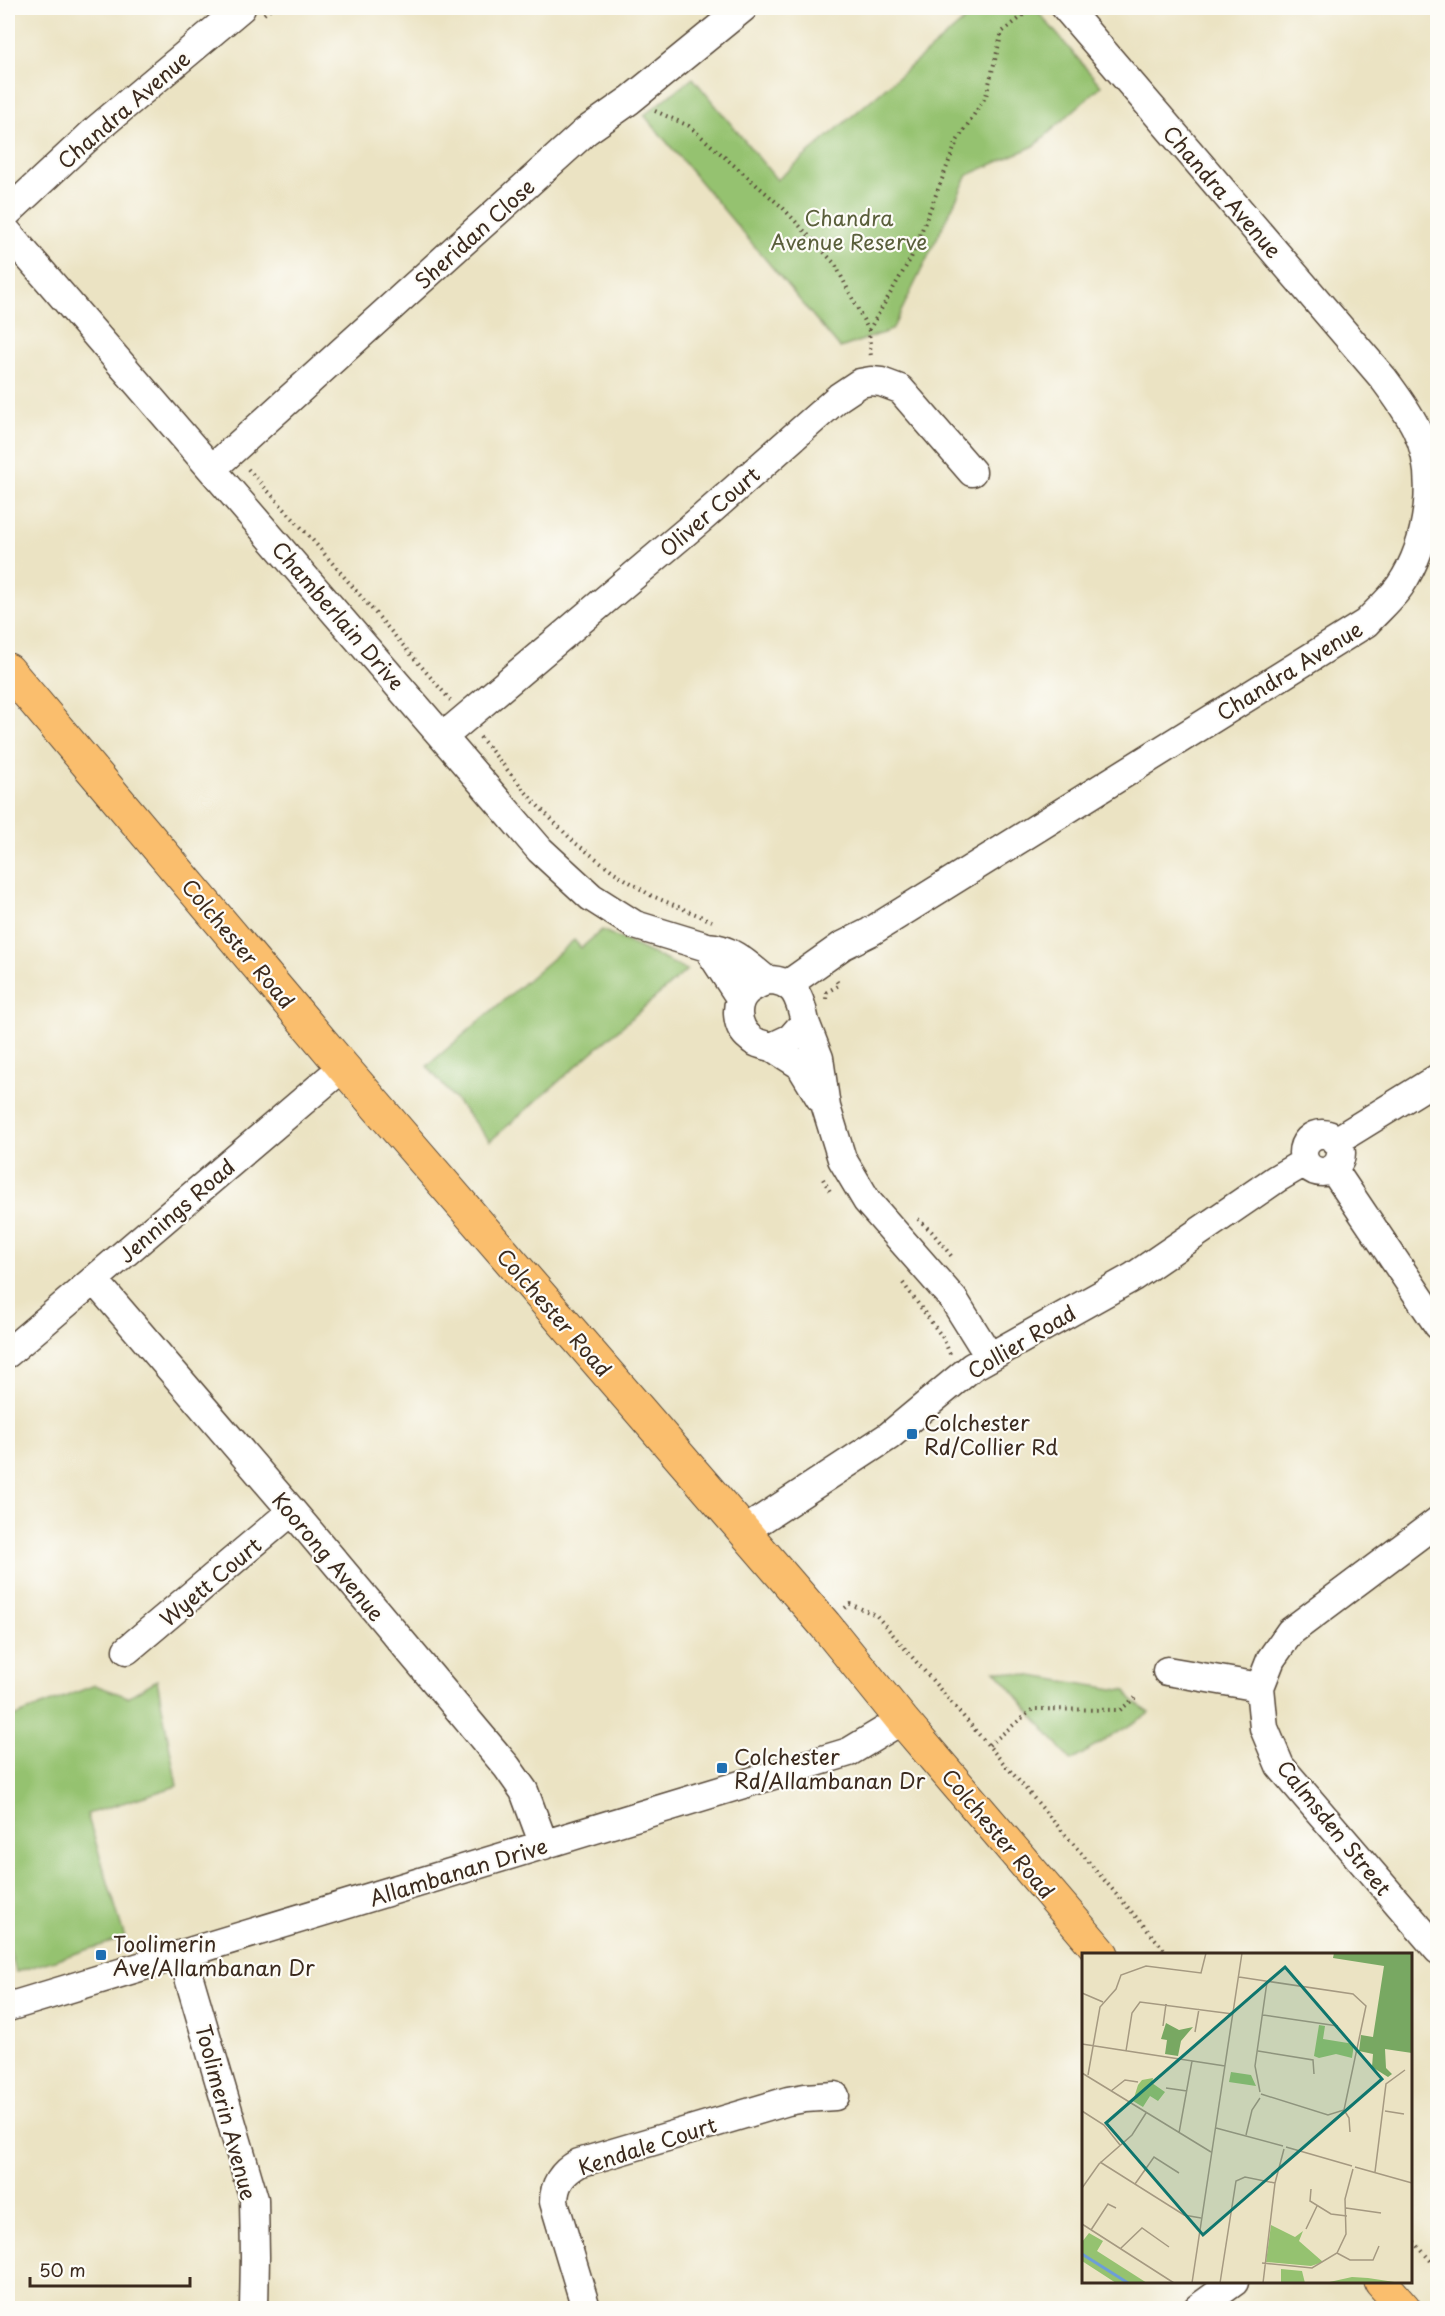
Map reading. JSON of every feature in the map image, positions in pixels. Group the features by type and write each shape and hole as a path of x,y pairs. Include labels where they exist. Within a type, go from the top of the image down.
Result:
{"main road":[{"name":"Colchester Road","path":"10,678 825,1625 902,1720 1101,1953"},
{"path":"1382,2283 1404,2308"}],"street":[{"name":"Chandra Avenue","path":"8,212 97,129 241,8"},
{"name":"Sheridan Close","path":"213,468 586,131 630,100 743,8"},
{"name":"Chandra Avenue","path":"803,994 842,946 870,932 1366,623 1399,588 1410,568 1425,523 1433,481 1416,429 1401,402 1383,378 1066,8"},
{"name":"Chamberlain Drive","path":"8,233 213,468 454,728 540,850 591,897 635,925 713,935 719,947 803,994"},
{"name":"Oliver Court","path":"454,728 701,519 839,397 860,383 881,382 900,389 972,472"},
{"name":"Chandra Avenue","path":"803,994 870,932"},
{"path":"713,935 741,999"},
{"path":"803,994 746,991 741,999 738,1012 739,1022 743,1032 751,1039 772,1047 800,1065 826,1107"},
{"path":"772,1047 791,1038 803,994"},
{"path":"803,994 819,1058 826,1107 842,1159 867,1201 954,1300 989,1356"},
{"name":"Jennings Road","path":"8,1353 344,1066"},
{"path":"1336,1141 1437,1078"},
{"path":"1320,1134 1329,1135 1336,1141 1341,1152 1338,1164 1333,1169 1321,1172 1314,1170 1305,1162 1303,1153 1305,1144 1311,1137 1320,1134"},
{"name":"Collier Road","path":"744,1531 889,1436 972,1367 1133,1277 1276,1179 1305,1162"},
{"path":"1333,1169 1437,1325"},
{"name":"Koorong Avenue","path":"94,1280 507,1767 524,1791 544,1845"},
{"name":"Wyett Court","path":"127,1650 292,1511"},
{"name":"Calmsden Street","path":"1437,1521 1290,1632 1271,1659 1260,1687 1264,1728 1280,1766 1437,1950"},
{"path":"1167,1671 1260,1687"},
{"name":"Allambanan Drive","path":"8,2007 849,1752 902,1720"},
{"name":"Toolimerin Avenue","path":"182,1954 254,2199 254,2308"},
{"name":"Kendale Court","path":"586,2308 554,2202 558,2180 568,2169 579,2163 788,2102 805,2098 835,2096"},
{"path":"1198,2308 1233,2283"}],"path":[{"path":"869,331 911,258 957,141 986,96 1002,32 1033,8"},
{"path":"630,100 689,126 783,208 835,264 869,331 872,346 871,363"},
{"path":"245,466 364,599 454,728 574,842 614,872 713,935"},
{"path":"912,1213 947,1249 959,1268"},
{"path":"850,1604 876,1615 1167,1953"},
{"path":"989,1745 1033,1709 1120,1710 1135,1698"},
{"path":"1412,2239 1437,2269"}],"green space":[{"name":"Chandra Avenue Reserve","path":"979,8 1035,8 1101,86 1034,146 968,175 892,330 840,348 644,115 693,78 777,180"},
{"path":"602,930 687,970 490,1141 427,1066 574,940 581,948"},
{"path":"995,1670 1126,1691 1135,1703 1150,1713 1071,1761"},
{"path":"157,1680 177,1786 87,1814 125,1938 16,1972 8,1944 8,1719 95,1685 128,1697"}],"place":[{"name":"Colchester Rd/Collier Rd","path":"912,1434"},
{"name":"Colchester Rd/Allambanan Dr","path":"722,1768"},
{"name":"Toolimerin Ave/Allambanan Dr","path":"101,1955"}]}
